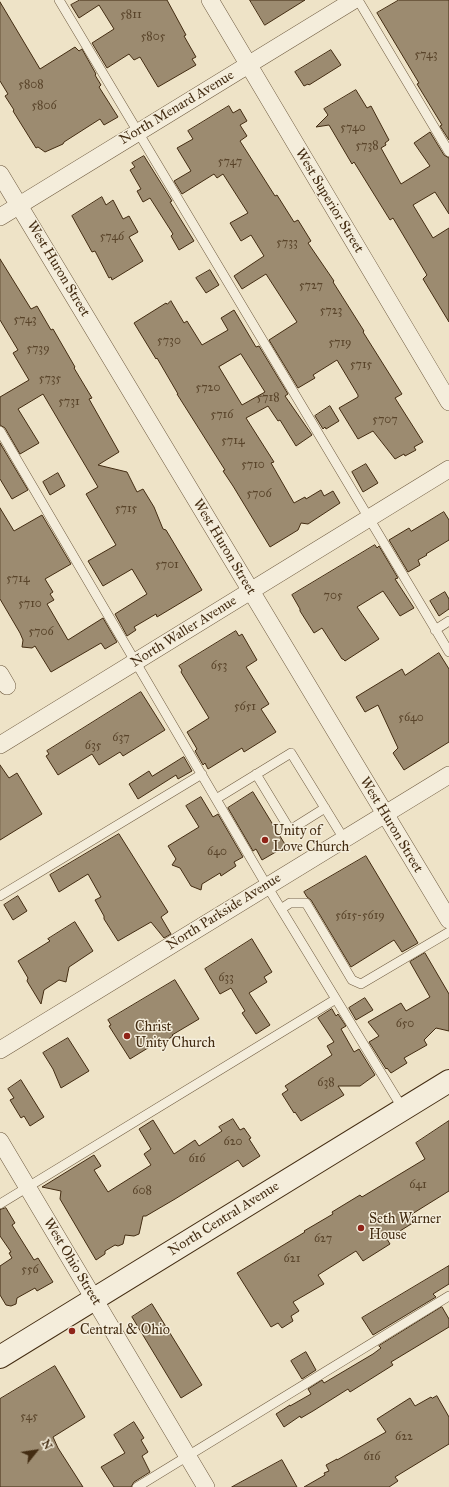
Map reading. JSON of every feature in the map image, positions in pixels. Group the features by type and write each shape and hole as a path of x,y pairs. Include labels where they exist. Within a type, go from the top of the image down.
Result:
{"street":[{"name":"West Superior Street","path":"210,0 449,402"},
{"name":"North Menard Avenue","path":"0,217 354,0"},
{"name":"West Huron Street","path":"0,174 449,920"},
{"name":"North Waller Avenue","path":"0,745 449,469"},
{"name":"North Parkside Avenue","path":"0,1050 449,774"},
{"name":"North Central Avenue","path":"0,1357 449,1080"},
{"name":"West Ohio Street","path":"0,1142 206,1487"}],"lane":[{"path":"59,0 449,652"},
{"path":"358,0 449,152"},
{"path":"0,431 281,909 403,1109"},
{"path":"435,630 449,621"},
{"path":"216,799 291,753 344,839"},
{"path":"0,896 202,774"},
{"path":"256,774 290,830 325,808"},
{"path":"281,909 290,903 306,903 352,980 361,984 449,932"},
{"path":"0,1204 336,999"},
{"path":"137,1487 449,1296"}],"building":[{"path":"80,0 167,0 196,57 192,59 196,65 158,87 140,57 134,60 129,54 107,68 92,43 114,29 99,5 79,18 71,5"},
{"path":"250,0 305,0 265,25"},
{"path":"399,0 449,0 449,140 440,126 442,125 417,84 419,83 377,13"},
{"path":"0,2 40,69 75,47 79,51 82,49 101,85 99,87 118,117 104,125 100,119 63,144 45,152 38,147 36,148 13,111 14,110 5,96 8,94 0,81"},
{"path":"331,50 341,65 309,85 304,86 295,72"},
{"path":"356,90 367,108 371,106 389,140 385,143 386,145 381,148 401,184 430,166 414,143 430,132 444,155 449,158 449,214 435,192 413,205 433,238 449,228 449,322 423,279 427,275 393,218 390,220 354,162 352,164 329,125 316,127 328,115 324,109"},
{"path":"229,106 233,113 240,109 247,121 240,125 247,136 240,141 275,196 277,195 294,222 298,220 311,241 308,243 334,281 333,282 364,331 363,332 402,394 395,398 423,442 414,447 416,450 405,456 404,454 395,459 373,431 358,439 339,408 358,397 358,395 337,360 313,375 315,378 298,388 269,340 297,322 266,274 242,289 234,276 264,256 251,235 241,241 230,223 248,213 223,174 217,178 214,174 182,194 174,181 191,171 177,148 193,139 188,131"},
{"path":"144,156 172,201 170,202 194,241 179,250 171,236 173,234 150,198 143,202 137,191 141,189 130,170 135,167 132,163"},
{"path":"102,197 106,205 113,200 123,219 129,216 138,232 129,237 143,261 112,280 111,277 109,278 95,251 92,252 72,216"},
{"path":"0,259 31,309 37,306 51,330 53,329 92,398 89,399 119,452 98,465 127,472 137,492 143,489 154,507 163,529 166,530 202,590 157,617 156,614 134,627 136,630 127,636 115,614 147,594 132,569 103,586 88,561 116,545 86,494 98,487 43,394 18,409 39,443 20,454 5,428 0,425 0,397 29,380 13,353 18,350 0,320"},
{"path":"210,270 219,285 206,293 196,278"},
{"path":"171,301 184,323 187,321 202,345 228,330 221,318 234,310 256,347 259,346 288,394 285,396 312,435 296,446 280,420 278,421 268,406 246,418 274,462 271,463 294,503 305,497 306,499 321,490 324,496 333,491 340,503 308,524 301,523 298,530 270,547 223,471 225,470 177,394 157,358 156,359 134,323 166,303 167,304","holes":["241,354 265,392 242,405 219,367"]},
{"path":"330,406 339,421 326,429 325,427 323,429 315,416"},
{"path":"0,443 28,490 12,499 0,479"},
{"path":"366,464 378,483 363,492 352,472"},
{"path":"58,473 65,486 50,495 43,482"},
{"path":"0,508 14,531 42,515 71,564 45,579 53,592 50,594 54,600 47,604 68,640 103,618 117,642 105,649 101,643 51,672 35,646 32,648 22,647 23,640 20,633 0,599"},
{"path":"444,512 449,520 449,540 418,560 420,565 408,572 389,540 409,528 411,531"},
{"path":"375,545 377,548 379,546 398,578 395,579 414,608 400,616 383,591 357,607 379,639 345,661 342,659 322,628 314,633 292,595"},
{"path":"445,592 449,599 449,609 439,616 430,601"},
{"path":"236,631 239,636 242,634 257,660 246,667 269,704 261,709 276,732 244,752 242,748 208,769 205,763 203,765 195,751 197,749 187,732 209,718 181,672 182,670 179,666"},
{"path":"439,653 449,669 449,742 404,770 393,753 398,748 378,705 365,712 356,697 402,669 405,675"},
{"path":"141,692 165,730 123,756 120,752 99,765 92,754 58,775 46,756 49,754 47,751"},
{"path":"184,757 192,771 178,779 176,775 138,799 129,784 149,771 152,776"},
{"path":"0,765 9,778 17,773 42,814 0,840"},
{"path":"253,792 286,846 262,860 256,849 253,851 228,808"},
{"path":"201,797 213,817 218,814 243,857 234,862 236,866 221,876 220,873 202,884 201,890 191,886 180,868 172,865 176,859 168,846 199,827 186,806"},
{"path":"119,834 168,912 161,917 171,934 164,938 151,922 118,941 104,919 104,916 95,900 101,897 88,874 59,892 50,875"},
{"path":"366,856 418,943 402,952 394,940 351,967 311,900 304,892"},
{"path":"18,896 27,911 13,920 4,905"},
{"path":"75,922 93,951 69,967 66,982 59,980 44,990 41,1004 27,981 28,978 18,961 50,941 48,939"},
{"path":"252,939 272,972 264,977 267,982 249,993 270,1025 256,1034 242,1013 245,1011 231,988 220,994 205,969"},
{"path":"425,953 449,994 449,1031 436,1028 424,1040 427,1045 404,1058 407,1063 391,1073 387,1068 386,1069 369,1042 379,1036 368,1022 401,1003 406,1011 430,997 410,962"},
{"path":"175,980 199,1019 172,1035 173,1036 158,1046 156,1043 130,1059 109,1026 111,1025 108,1020"},
{"path":"365,998 373,1010 356,1020 349,1008"},
{"path":"332,1009 336,1016 338,1014 346,1026 341,1029 354,1052 359,1049 375,1075 360,1086 338,1086 344,1095 301,1121 282,1094 288,1090 285,1086 332,1055 327,1046 334,1042 318,1018"},
{"path":"68,1038 89,1071 61,1088 53,1069 43,1053"},
{"path":"21,1080 44,1117 30,1126 24,1116 21,1118 10,1100 14,1098 8,1089"},
{"path":"233,1119 240,1130 244,1128 260,1156 243,1167 238,1160 175,1199 146,1216 143,1216 139,1234 134,1236 125,1235 123,1244 118,1246 115,1245 105,1251 105,1254 96,1260 60,1199 61,1191 42,1187 94,1155 101,1166 94,1170 108,1192 151,1165 144,1154 151,1149 139,1129 153,1120 174,1154 195,1140 199,1146 222,1131 219,1127"},
{"path":"449,1121 449,1191 412,1214 416,1221 387,1239 390,1244 363,1261 356,1251 318,1275 324,1284 293,1302 299,1311 291,1316 293,1321 282,1328 278,1323 271,1327 237,1273 305,1232 304,1231 333,1214 332,1212 360,1195 362,1197 425,1159 416,1143"},
{"path":"6,1208 15,1223 12,1225 34,1260 38,1258 53,1282 37,1291 35,1288 17,1298 16,1304 11,1306 6,1305 0,1295 0,1266 12,1258 9,1253 11,1252 0,1236 0,1210"},
{"path":"449,1266 449,1284 433,1294 436,1297 373,1335 362,1318"},
{"path":"152,1304 202,1385 181,1398 132,1317"},
{"path":"442,1307 449,1319 449,1327 391,1362 393,1365 350,1392 348,1389 301,1418 300,1416 284,1427 276,1414 311,1394 308,1389 322,1380 324,1383 373,1354 381,1348 379,1346"},
{"path":"306,1352 316,1370 302,1379 291,1361"},
{"path":"55,1366 85,1417 53,1437 58,1448 83,1487 0,1487 0,1399"},
{"path":"437,1396 449,1417 449,1444 395,1477 398,1481 389,1487 304,1487 325,1475 324,1473 329,1471 326,1465 386,1432 377,1419 410,1398 415,1406 431,1397"},
{"path":"134,1422 144,1438 141,1440 148,1452 142,1456 150,1472 134,1482 131,1487 114,1487 101,1467 125,1453 114,1435"},
{"path":"282,1460 297,1487 232,1487"}],"place":[{"name":"Unity of Love Church","path":"265,840"},
{"name":"Christ Unity Church","path":"127,1036"},
{"name":"Seth Warner House","path":"361,1228"},
{"name":"Central & Ohio","path":"72,1331"}]}
